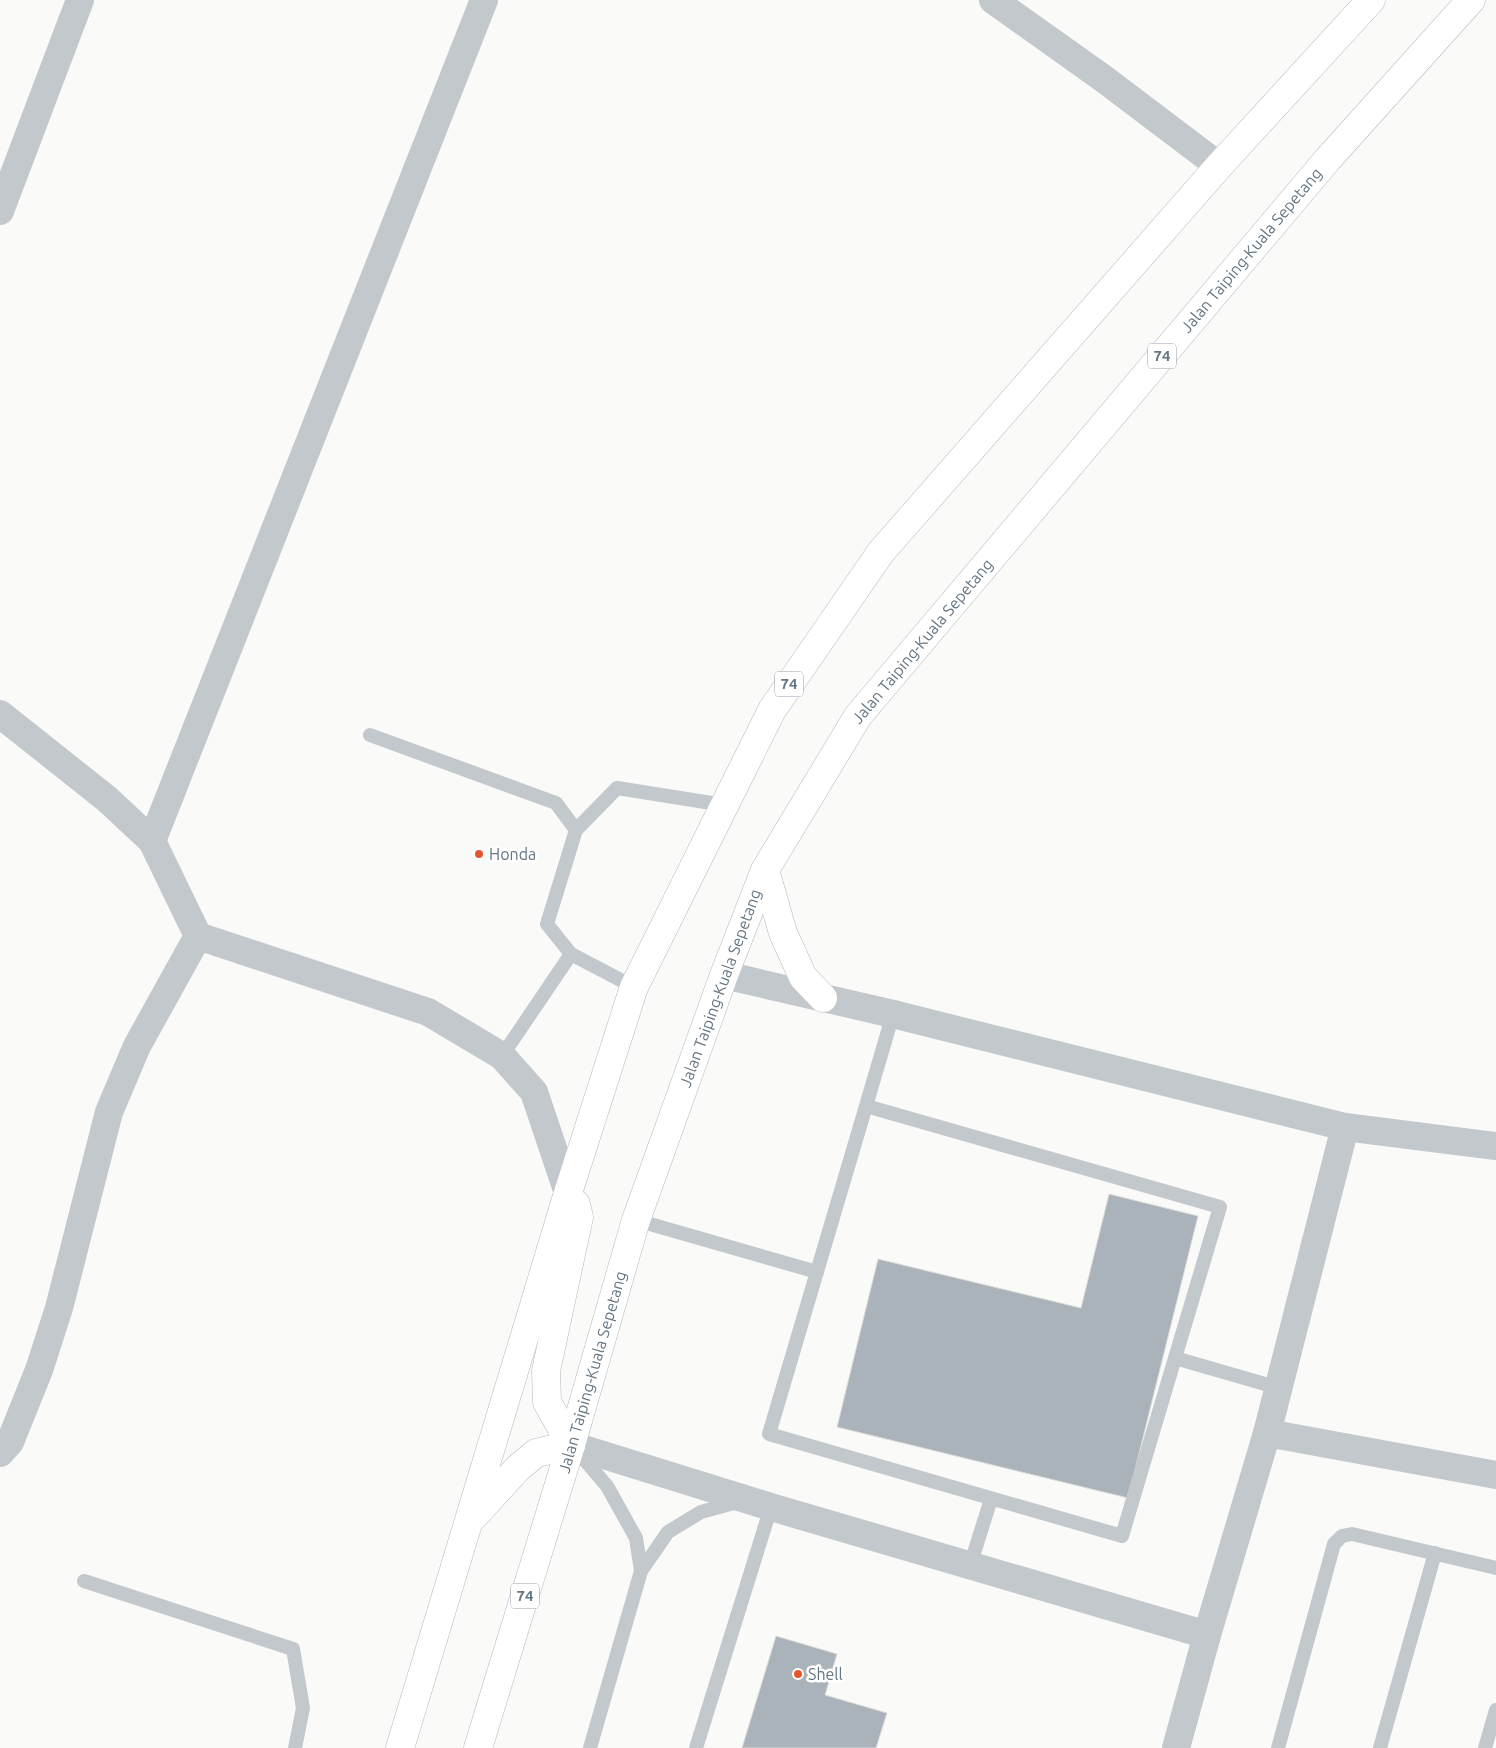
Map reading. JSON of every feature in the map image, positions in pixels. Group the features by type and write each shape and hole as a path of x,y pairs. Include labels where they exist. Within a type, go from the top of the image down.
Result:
{"main road":[{"name":"74","path":"400,1748 568,1193 634,987 772,710 881,552 1219,166 1371,0"},
{"name":"Jalan Taiping-Kuala Sepetang","path":"478,1748 571,1445 636,1220 724,975 764,870 858,716 1328,159 1471,0"},
{"path":"764,870 783,933 803,977 823,998"},
{"path":"470,1521 518,1468 536,1453 571,1445 547,1402 546,1371 579,1217 575,1199 568,1193"}],"street":[{"path":"0,211 80,0"},
{"path":"152,841 484,0"},
{"path":"993,0 1104,79 1219,166"},
{"path":"0,714 107,799 152,841 198,936 428,1012 502,1056 534,1092 568,1193"},
{"path":"0,1453 10,1442 39,1370 58,1308 109,1112 137,1046 198,936"},
{"path":"724,975 893,1014 1345,1127 1496,1146"},
{"path":"1176,1748 1207,1635 1267,1434 1345,1127"},
{"path":"1267,1434 1496,1475"},
{"path":"571,1445 759,1504 1207,1635"}],"lane":[{"path":"370,735 556,803 576,830"},
{"path":"634,987 571,954 547,924 576,830 617,788 724,805"},
{"path":"502,1056 571,954"},
{"path":"866,1106 1220,1207 1122,1536 769,1434 893,1014"},
{"path":"636,1220 816,1272"},
{"path":"1175,1358 1279,1388"},
{"path":"571,1445 607,1486 636,1538 640,1571"},
{"path":"970,1566 991,1499"},
{"path":"590,1748 640,1571 668,1532 701,1512 759,1504 696,1748"},
{"path":"1278,1748 1334,1544 1342,1536 1352,1534 1496,1568"},
{"path":"1380,1748 1435,1553"},
{"path":"84,1581 293,1649 303,1708 295,1748"},
{"path":"1485,1748 1496,1710"}],"building":[{"path":"1109,1194 1198,1216 1128,1498 837,1427 878,1259 1081,1308"},
{"name":"Shell","path":"776,1636 837,1654 825,1695 887,1713 876,1748 742,1748"}],"place":[{"name":"Honda","path":"479,854"},
{"name":"Shell","path":"798,1674"}]}
